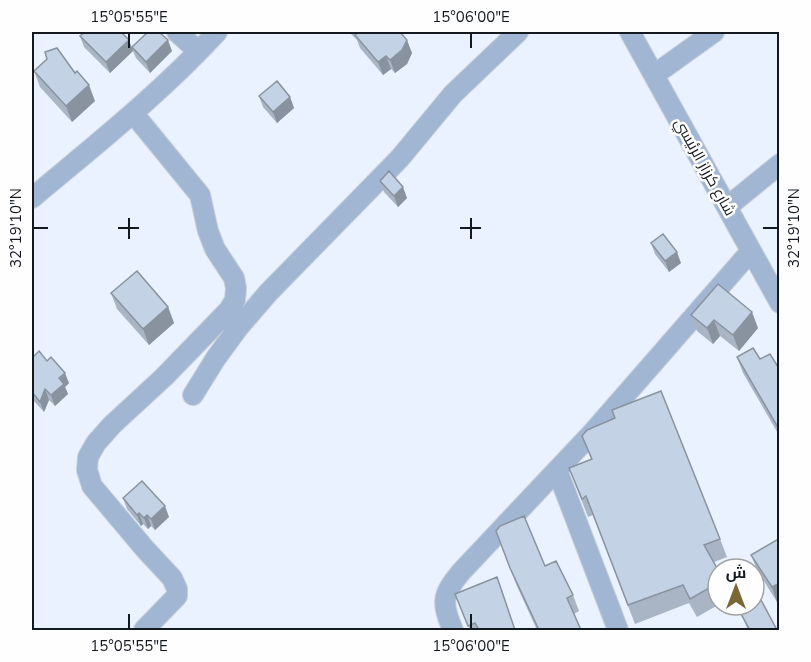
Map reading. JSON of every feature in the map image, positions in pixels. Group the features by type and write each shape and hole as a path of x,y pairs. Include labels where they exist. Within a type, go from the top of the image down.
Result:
{"street":[{"path":"177,32 198,51"},
{"path":"32,198 133,113 217,32"},
{"path":"193,395 238,328 268,293 400,158 453,94 518,32"},
{"name":"شارع كرزاز الرئيسي","path":"630,32 780,303"},
{"path":"654,75 714,32"},
{"path":"133,113 200,195 208,231 215,249 234,278 236,288 235,300 229,310 164,377 112,425 96,443 88,457 87,470 92,486 172,578 177,589 177,596 144,630"},
{"path":"727,207 780,164"},
{"path":"453,630 448,618 445,594 450,585 593,432 751,251"},
{"path":"557,470 618,630"}],"building":[{"path":"85,32 121,32 129,40 106,62 80,36"},
{"path":"148,32 159,32 168,40 146,62 132,47"},
{"path":"357,32 400,32 407,40 402,50 390,60 386,56 378,62 355,35"},
{"path":"57,48 75,73 77,71 89,85 66,106 34,71 47,59 45,52"},
{"path":"277,81 290,97 273,112 259,96"},
{"path":"389,171 403,187 394,196 380,181"},
{"path":"663,234 677,252 665,261 651,243"},
{"path":"137,271 168,307 143,329 111,293"},
{"path":"718,284 752,312 733,335 714,320 707,328 691,315"},
{"path":"753,348 760,359 770,354 780,370 780,431 737,357"},
{"path":"39,351 47,361 51,357 65,373 59,378 64,384 51,395 45,389 40,402 32,392 32,358"},
{"path":"661,391 720,539 704,545 711,557 706,557 706,590 690,599 683,585 628,605 586,496 582,499 569,468 592,459 582,436 587,430 615,418 612,410"},
{"path":"142,481 165,506 151,519 147,515 144,518 139,513 137,515 123,498"},
{"path":"524,516 545,566 556,561 573,595 567,598 581,630 539,630 510,568 496,531 500,526"},
{"path":"780,538 780,583 772,587 766,578 766,557 752,557 751,555"},
{"path":"497,577 515,630 479,630 475,623 468,626 455,594"},
{"path":"766,609 777,630 750,630 743,617 766,617"}]}
